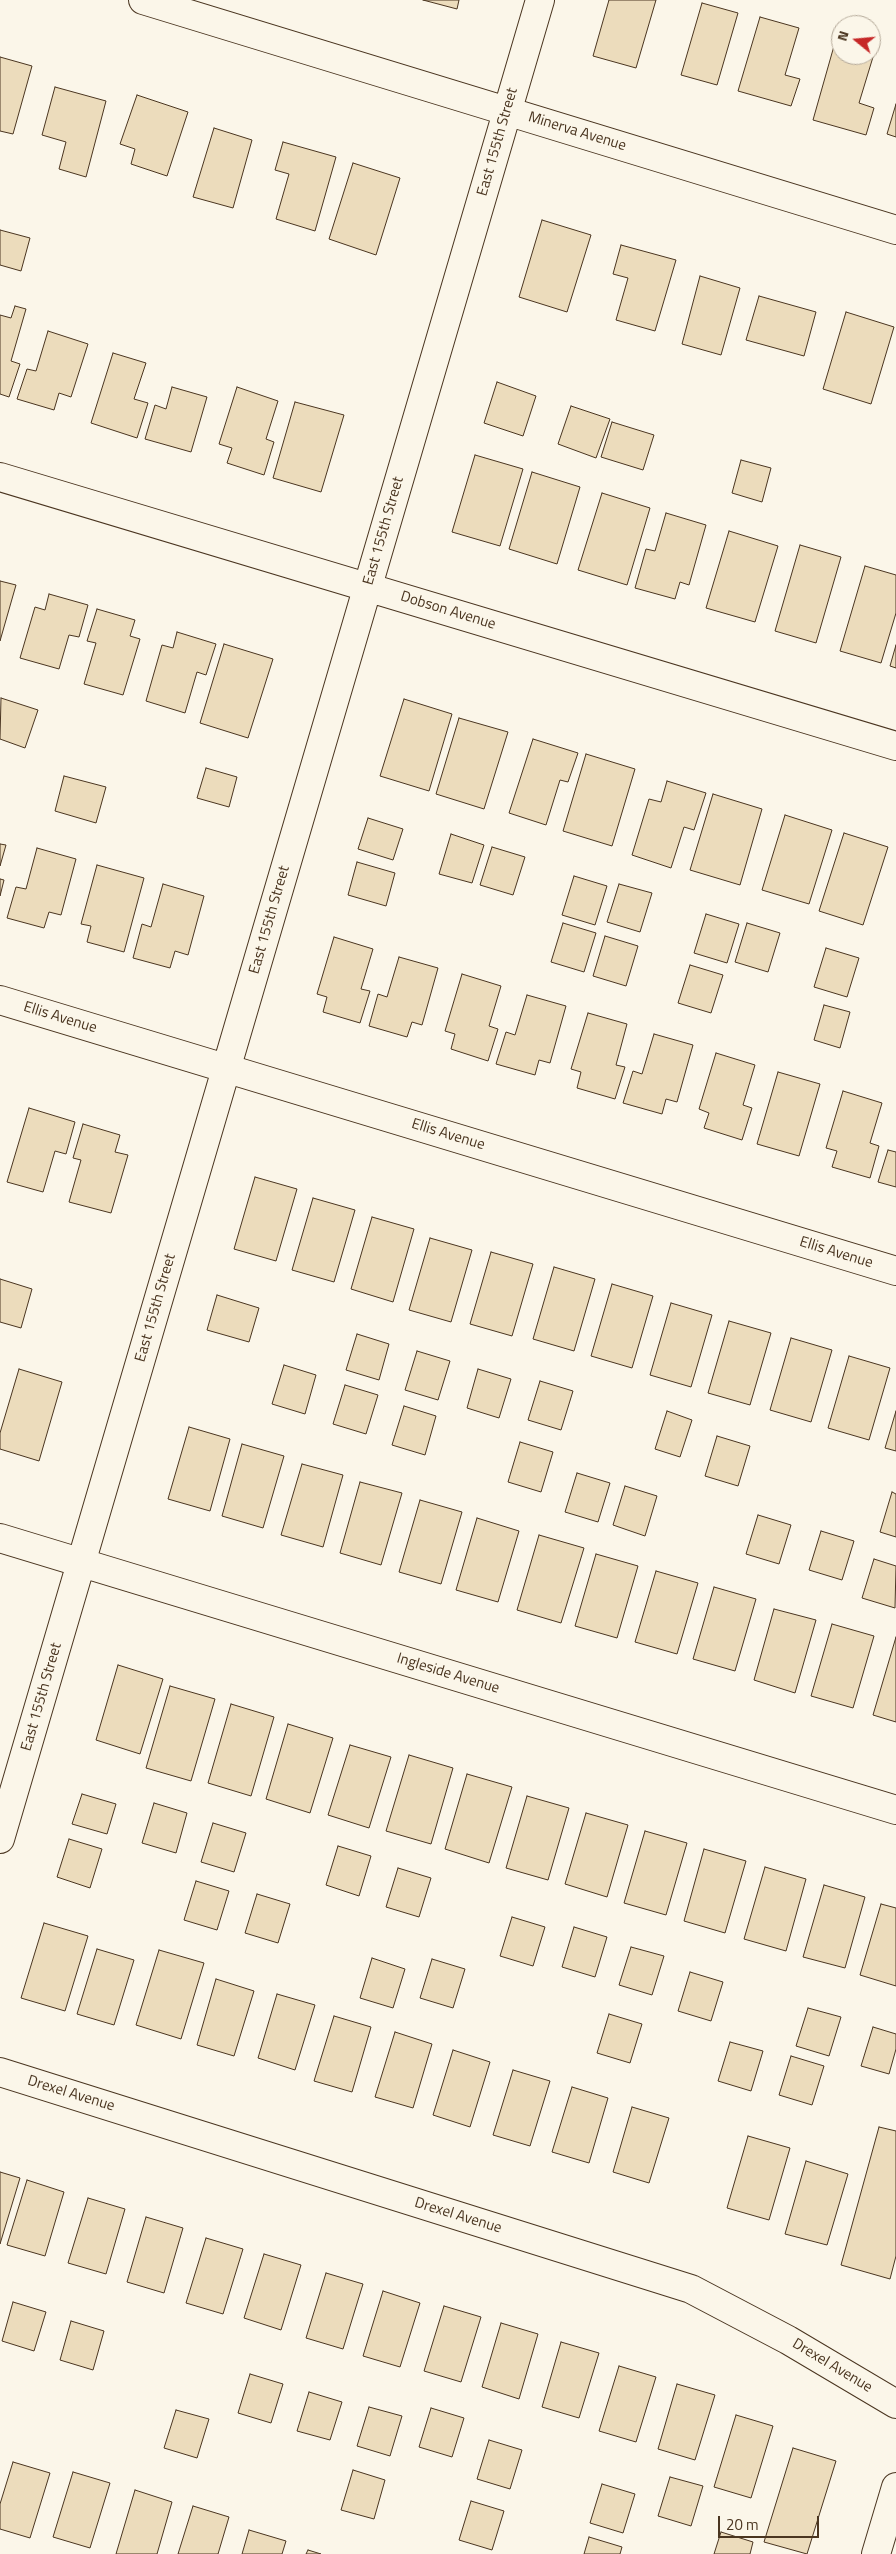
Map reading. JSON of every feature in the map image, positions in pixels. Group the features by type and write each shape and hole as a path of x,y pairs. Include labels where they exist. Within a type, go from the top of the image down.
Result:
{"street":[{"name":"Minerva Avenue","path":"143,0 896,230"},
{"name":"East 155th Street","path":"0,1839 540,0"},
{"name":"Dobson Avenue","path":"0,477 896,746"},
{"name":"Ellis Avenue","path":"0,1000 896,1271"},
{"name":"Ingleside Avenue","path":"0,1538 896,1810"},
{"name":"Drexel Avenue","path":"0,2072 691,2289 788,2340 896,2404"},
{"path":"876,2554 896,2487"}],"building":[{"path":"423,0 459,0 457,9"},
{"path":"609,0 656,0 636,68 593,56"},
{"path":"702,3 738,13 717,85 681,75"},
{"path":"760,17 799,28 785,75 800,79 791,106 738,91"},
{"path":"0,57 32,66 13,134 0,131"},
{"path":"831,57 831,65 871,65 859,103 874,108 866,135 813,120"},
{"path":"55,87 106,101 86,177 59,169 66,142 42,135"},
{"path":"137,95 188,112 167,176 131,164 135,149 120,144"},
{"path":"896,104 896,137 887,134"},
{"path":"214,128 252,140 233,208 193,197"},
{"path":"283,142 336,157 315,231 276,219 289,174 275,170"},
{"path":"353,163 400,178 376,255 329,239"},
{"path":"542,220 591,235 567,312 519,297"},
{"path":"0,230 30,238 21,271 0,265"},
{"path":"621,245 676,260 655,331 616,320 628,278 613,274"},
{"path":"700,276 740,288 721,355 682,344"},
{"path":"759,296 816,312 804,356 746,340"},
{"path":"15,306 26,309 11,361 20,364 9,397 0,394 0,315 11,318"},
{"path":"846,312 894,327 871,404 823,389"},
{"path":"48,331 88,344 71,397 59,393 54,410 17,399 27,369 36,371"},
{"path":"113,353 146,363 134,399 148,403 137,438 91,423"},
{"path":"497,382 536,396 523,436 484,423"},
{"path":"172,387 207,397 191,452 145,439 155,405 166,409"},
{"path":"237,387 278,401 266,439 274,442 264,475 227,463 232,448 219,444"},
{"path":"295,402 344,415 321,492 273,478"},
{"path":"571,406 610,419 596,458 558,444"},
{"path":"612,422 654,435 643,470 601,457"},
{"path":"475,455 523,469 500,546 452,532"},
{"path":"741,460 771,468 762,502 732,493"},
{"path":"532,472 580,487 557,564 509,549"},
{"path":"602,493 650,508 627,585 578,570"},
{"path":"666,513 706,525 689,585 680,582 675,599 635,588 646,549 655,551"},
{"path":"729,531 778,546 755,622 706,608"},
{"path":"800,545 841,557 816,643 775,631"},
{"path":"865,566 896,575 896,613 881,663 840,651"},
{"path":"0,581 16,585 0,641"},
{"path":"49,594 88,605 79,637 69,635 59,669 20,658 35,607 45,610"},
{"path":"97,609 135,620 130,636 140,639 123,695 84,684 96,643 87,641"},
{"path":"177,632 216,644 206,675 197,672 185,713 146,701 162,645 173,648"},
{"path":"224,644 273,659 248,738 200,723"},
{"path":"896,645 896,668 890,666"},
{"path":"1,698 38,710 25,748 0,739"},
{"path":"404,699 452,714 429,791 380,776"},
{"path":"459,718 508,732 484,809 436,794"},
{"path":"533,739 578,753 568,782 560,780 546,825 509,813"},
{"path":"586,754 635,769 612,846 563,831"},
{"path":"206,768 237,777 229,807 197,798"},
{"path":"64,776 106,787 96,823 55,811"},
{"path":"667,781 706,793 694,830 684,827 671,868 632,855 649,799 661,802"},
{"path":"713,794 762,809 740,885 690,870"},
{"path":"785,815 832,830 809,904 762,890"},
{"path":"368,818 403,829 393,860 358,849"},
{"path":"844,833 888,847 863,925 819,911"},
{"path":"451,834 484,845 472,883 439,874"},
{"path":"0,844 6,845 0,866"},
{"path":"492,847 525,857 513,895 480,885"},
{"path":"37,848 76,859 61,915 49,912 44,928 7,918 16,887 26,889"},
{"path":"357,862 395,873 386,906 348,895"},
{"path":"97,865 144,878 124,952 87,942 91,926 81,924"},
{"path":"574,876 607,886 595,925 562,915"},
{"path":"0,879 4,880 0,896"},
{"path":"163,884 204,896 188,955 175,951 170,968 133,958 142,924 151,927"},
{"path":"619,884 652,893 640,932 607,922"},
{"path":"706,914 739,924 727,963 694,953"},
{"path":"563,923 596,933 584,972 551,962"},
{"path":"747,923 780,933 768,972 735,962"},
{"path":"605,936 638,946 626,986 593,976"},
{"path":"334,937 373,949 361,989 370,991 360,1023 323,1012 327,997 317,994"},
{"path":"826,948 859,958 847,997 814,987"},
{"path":"399,957 438,968 422,1025 412,1022 407,1037 369,1026 378,994 387,997"},
{"path":"690,965 723,975 711,1013 678,1003"},
{"path":"462,974 501,986 489,1026 498,1029 488,1061 451,1049 455,1034 445,1031"},
{"path":"527,995 566,1006 550,1063 539,1060 535,1075 496,1064 506,1032 515,1035"},
{"path":"824,1005 850,1012 840,1048 814,1040"},
{"path":"588,1013 627,1024 616,1065 625,1067 615,1099 577,1088 581,1072 571,1069"},
{"path":"654,1034 693,1045 677,1102 666,1099 662,1114 623,1103 633,1071 642,1074"},
{"path":"716,1053 755,1065 743,1105 752,1108 742,1140 704,1128 709,1113 699,1109"},
{"path":"778,1072 820,1084 799,1156 757,1144"},
{"path":"843,1091 882,1103 870,1143 879,1146 870,1178 832,1167 837,1151 826,1148"},
{"path":"29,1108 75,1122 66,1154 55,1151 43,1192 7,1182"},
{"path":"83,1124 120,1135 115,1152 128,1155 111,1213 69,1202 81,1160 73,1158"},
{"path":"888,1150 896,1152 896,1187 878,1182"},
{"path":"255,1177 297,1189 276,1261 234,1249"},
{"path":"313,1198 355,1210 334,1282 292,1270"},
{"path":"372,1217 414,1229 393,1302 351,1289"},
{"path":"430,1238 472,1250 451,1322 409,1310"},
{"path":"491,1252 533,1264 512,1336 470,1324"},
{"path":"554,1267 595,1279 574,1351 533,1339"},
{"path":"0,1279 32,1289 21,1328 0,1322"},
{"path":"612,1284 653,1296 632,1368 591,1356"},
{"path":"217,1295 259,1308 249,1342 207,1330"},
{"path":"671,1303 712,1315 691,1387 650,1375"},
{"path":"729,1321 771,1333 750,1405 708,1393"},
{"path":"357,1334 389,1344 379,1380 346,1370"},
{"path":"791,1338 832,1350 811,1422 770,1410"},
{"path":"417,1351 450,1361 438,1400 405,1390"},
{"path":"849,1356 890,1368 869,1440 828,1428"},
{"path":"284,1365 316,1375 305,1414 272,1404"},
{"path":"19,1369 62,1382 39,1461 0,1449 0,1433"},
{"path":"478,1369 511,1379 499,1418 467,1408"},
{"path":"540,1381 573,1391 561,1430 528,1420"},
{"path":"345,1385 378,1395 366,1434 333,1424"},
{"path":"404,1406 436,1416 425,1455 392,1445"},
{"path":"667,1411 692,1420 680,1457 655,1449"},
{"path":"896,1411 896,1451 885,1448"},
{"path":"189,1427 230,1439 210,1511 168,1499"},
{"path":"717,1436 750,1446 738,1486 705,1476"},
{"path":"520,1442 553,1452 541,1492 508,1482"},
{"path":"242,1444 284,1456 263,1528 222,1516"},
{"path":"302,1464 343,1475 323,1547 281,1535"},
{"path":"577,1473 610,1483 598,1522 565,1512"},
{"path":"360,1482 402,1493 381,1565 340,1553"},
{"path":"625,1486 657,1496 645,1536 613,1525"},
{"path":"892,1492 896,1494 896,1537 880,1532"},
{"path":"420,1500 462,1512 441,1584 399,1572"},
{"path":"758,1515 791,1525 779,1564 746,1554"},
{"path":"477,1518 519,1531 498,1602 456,1590"},
{"path":"821,1531 854,1541 842,1580 809,1570"},
{"path":"539,1535 584,1548 561,1623 517,1610"},
{"path":"596,1554 638,1566 617,1638 575,1626"},
{"path":"874,1559 896,1566 895,1608 862,1598"},
{"path":"656,1571 698,1583 677,1654 635,1642"},
{"path":"714,1587 756,1599 735,1671 693,1659"},
{"path":"774,1609 816,1620 795,1693 754,1680"},
{"path":"832,1624 874,1636 853,1708 811,1696"},
{"path":"896,1637 896,1722 873,1715"},
{"path":"118,1665 163,1679 140,1754 96,1740"},
{"path":"170,1686 215,1699 191,1781 146,1768"},
{"path":"231,1704 274,1717 251,1796 208,1783"},
{"path":"288,1724 333,1738 310,1813 266,1799"},
{"path":"350,1745 391,1757 369,1828 328,1815"},
{"path":"409,1755 453,1768 431,1844 386,1831"},
{"path":"467,1774 512,1787 489,1863 445,1849"},
{"path":"82,1794 116,1804 107,1834 72,1824"},
{"path":"527,1796 569,1808 548,1880 506,1868"},
{"path":"154,1803 187,1813 176,1853 142,1843"},
{"path":"586,1813 628,1825 607,1897 565,1884"},
{"path":"213,1823 246,1833 234,1872 201,1862"},
{"path":"645,1831 687,1843 666,1915 624,1903"},
{"path":"69,1839 102,1849 90,1888 57,1877"},
{"path":"338,1846 371,1856 359,1896 326,1885"},
{"path":"704,1849 746,1861 725,1933 684,1921"},
{"path":"765,1867 806,1879 786,1951 744,1939"},
{"path":"398,1868 431,1878 419,1917 386,1907"},
{"path":"196,1881 229,1891 217,1930 184,1920"},
{"path":"824,1885 865,1897 845,1968 803,1957"},
{"path":"257,1894 290,1904 278,1943 245,1933"},
{"path":"881,1904 896,1908 896,1986 860,1975"},
{"path":"512,1917 545,1927 533,1966 500,1956"},
{"path":"44,1923 88,1936 65,2011 21,1998"},
{"path":"574,1927 607,1937 595,1977 562,1967"},
{"path":"631,1947 664,1956 652,1995 619,1985"},
{"path":"97,1949 134,1960 114,2025 77,2014"},
{"path":"159,1950 204,1963 181,2039 136,2025"},
{"path":"372,1958 405,1969 393,2008 360,1998"},
{"path":"432,1959 465,1969 453,2008 420,1998"},
{"path":"690,1972 723,1982 711,2021 678,2011"},
{"path":"216,1979 254,1991 234,2056 197,2045"},
{"path":"277,1994 315,2005 295,2070 258,2058"},
{"path":"808,2008 841,2017 829,2056 796,2046"},
{"path":"609,2014 642,2024 630,2063 597,2053"},
{"path":"334,2016 371,2027 352,2092 314,2081"},
{"path":"873,2027 896,2034 896,2049 889,2074 861,2066"},
{"path":"395,2032 432,2044 413,2108 375,2097"},
{"path":"730,2042 763,2051 751,2091 718,2081"},
{"path":"453,2050 490,2062 470,2127 433,2115"},
{"path":"791,2056 824,2066 812,2105 779,2095"},
{"path":"513,2070 550,2081 530,2146 493,2135"},
{"path":"572,2087 608,2098 589,2163 552,2152"},
{"path":"632,2107 669,2118 649,2183 613,2172"},
{"path":"879,2127 896,2131 896,2256 890,2279 841,2265"},
{"path":"748,2136 790,2148 769,2220 727,2208"},
{"path":"806,2161 848,2174 827,2245 785,2234"},
{"path":"0,2172 20,2178 0,2244"},
{"path":"27,2180 64,2192 45,2256 7,2245"},
{"path":"88,2198 125,2209 106,2274 68,2263"},
{"path":"146,2217 183,2228 164,2293 127,2282"},
{"path":"206,2238 243,2249 223,2314 186,2303"},
{"path":"264,2254 301,2265 281,2330 244,2318"},
{"path":"326,2273 363,2284 343,2349 306,2338"},
{"path":"383,2291 420,2303 400,2367 363,2356"},
{"path":"13,2302 46,2312 34,2351 2,2341"},
{"path":"444,2306 481,2317 461,2382 424,2371"},
{"path":"71,2321 104,2331 93,2370 60,2360"},
{"path":"501,2323 538,2334 519,2399 482,2387"},
{"path":"561,2342 599,2353 579,2418 542,2407"},
{"path":"619,2366 656,2377 636,2442 599,2431"},
{"path":"250,2374 283,2384 271,2423 238,2413"},
{"path":"677,2384 715,2395 695,2460 658,2449"},
{"path":"309,2392 342,2402 330,2440 297,2431"},
{"path":"369,2407 402,2416 390,2456 357,2446"},
{"path":"431,2408 464,2418 452,2457 419,2447"},
{"path":"176,2410 209,2419 197,2458 164,2448"},
{"path":"736,2415 773,2426 751,2498 714,2487"},
{"path":"489,2440 522,2450 510,2489 477,2479"},
{"path":"793,2448 836,2461 807,2554 764,2542"},
{"path":"13,2462 50,2473 30,2538 0,2529 0,2504"},
{"path":"353,2470 385,2480 374,2519 341,2510"},
{"path":"73,2472 110,2483 90,2548 53,2537"},
{"path":"670,2477 703,2486 691,2526 658,2516"},
{"path":"602,2484 635,2494 623,2533 590,2523"},
{"path":"135,2490 172,2502 157,2554 116,2554"},
{"path":"471,2501 504,2511 492,2550 459,2540"},
{"path":"193,2506 229,2517 218,2554 178,2554"},
{"path":"249,2530 286,2541 282,2554 242,2554"},
{"path":"721,2532 753,2542 750,2554 714,2554"},
{"path":"589,2537 622,2547 620,2554 584,2554"},
{"path":"308,2550 321,2554 306,2554"}]}
